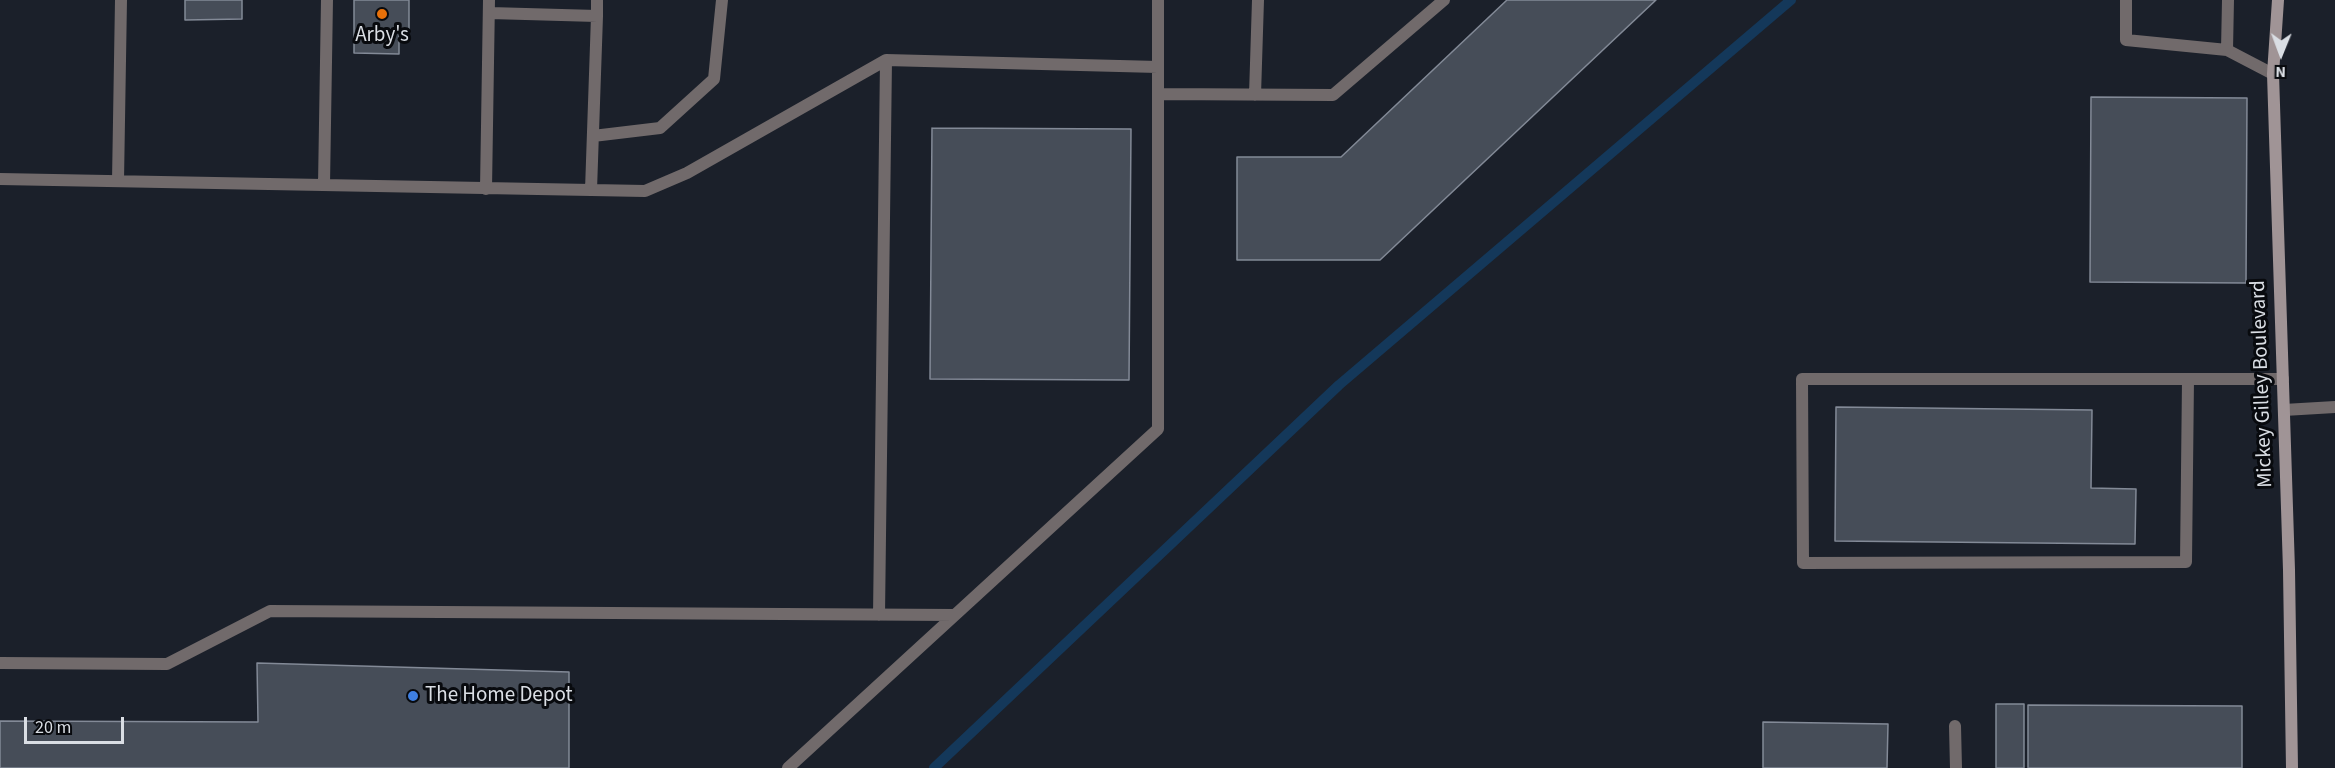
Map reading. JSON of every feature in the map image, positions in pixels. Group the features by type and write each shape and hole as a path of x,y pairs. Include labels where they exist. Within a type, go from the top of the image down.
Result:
{"street":[{"name":"Mickey Gilley Boulevard","path":"2278,0 2273,74 2284,410 2292,768"}],"lane":[{"path":"118,181 121,0"},
{"path":"324,185 327,0"},
{"path":"486,189 489,0"},
{"path":"591,190 597,0"},
{"path":"593,136 660,128 714,79 722,0"},
{"path":"788,768 1158,429 1158,0"},
{"path":"1255,95 1258,0"},
{"path":"1158,94 1333,95 1444,0"},
{"path":"2126,0 2126,40 2227,50 2273,74"},
{"path":"2227,50 2228,0"},
{"path":"490,13 597,16"},
{"path":"0,180 645,191 687,173 886,60 1158,67"},
{"path":"879,615 886,60"},
{"path":"2188,379 2186,562 1803,563 1802,379 2188,379 2283,379"},
{"path":"2284,410 2335,407"},
{"path":"0,663 167,664 270,611 955,615"},
{"path":"1955,726 1956,768"}],"building":[{"path":"185,0 242,0 242,19 185,20"},
{"name":"Arby's","path":"354,0 409,0 409,29 399,29 399,54 354,53"},
{"path":"1507,0 1656,0 1380,260 1237,260 1237,157 1341,157"},
{"path":"2091,97 2247,98 2246,283 2090,282"},
{"path":"932,128 1131,129 1129,380 930,379"},
{"path":"1836,407 2092,410 2091,488 2136,489 2135,544 1835,541"},
{"name":"The Home Depot","path":"257,663 569,672 569,768 0,768 0,721 258,722"},
{"path":"1996,704 2024,704 2024,768 1996,768"},
{"path":"2028,705 2242,706 2242,768 2028,768"},
{"path":"1763,722 1888,724 1887,768 1763,768"}],"waterway":[{"path":"934,768 1339,385 1791,0"}],"place":[{"name":"Arby's","path":"382,14"},
{"name":"The Home Depot","path":"413,696"}]}
